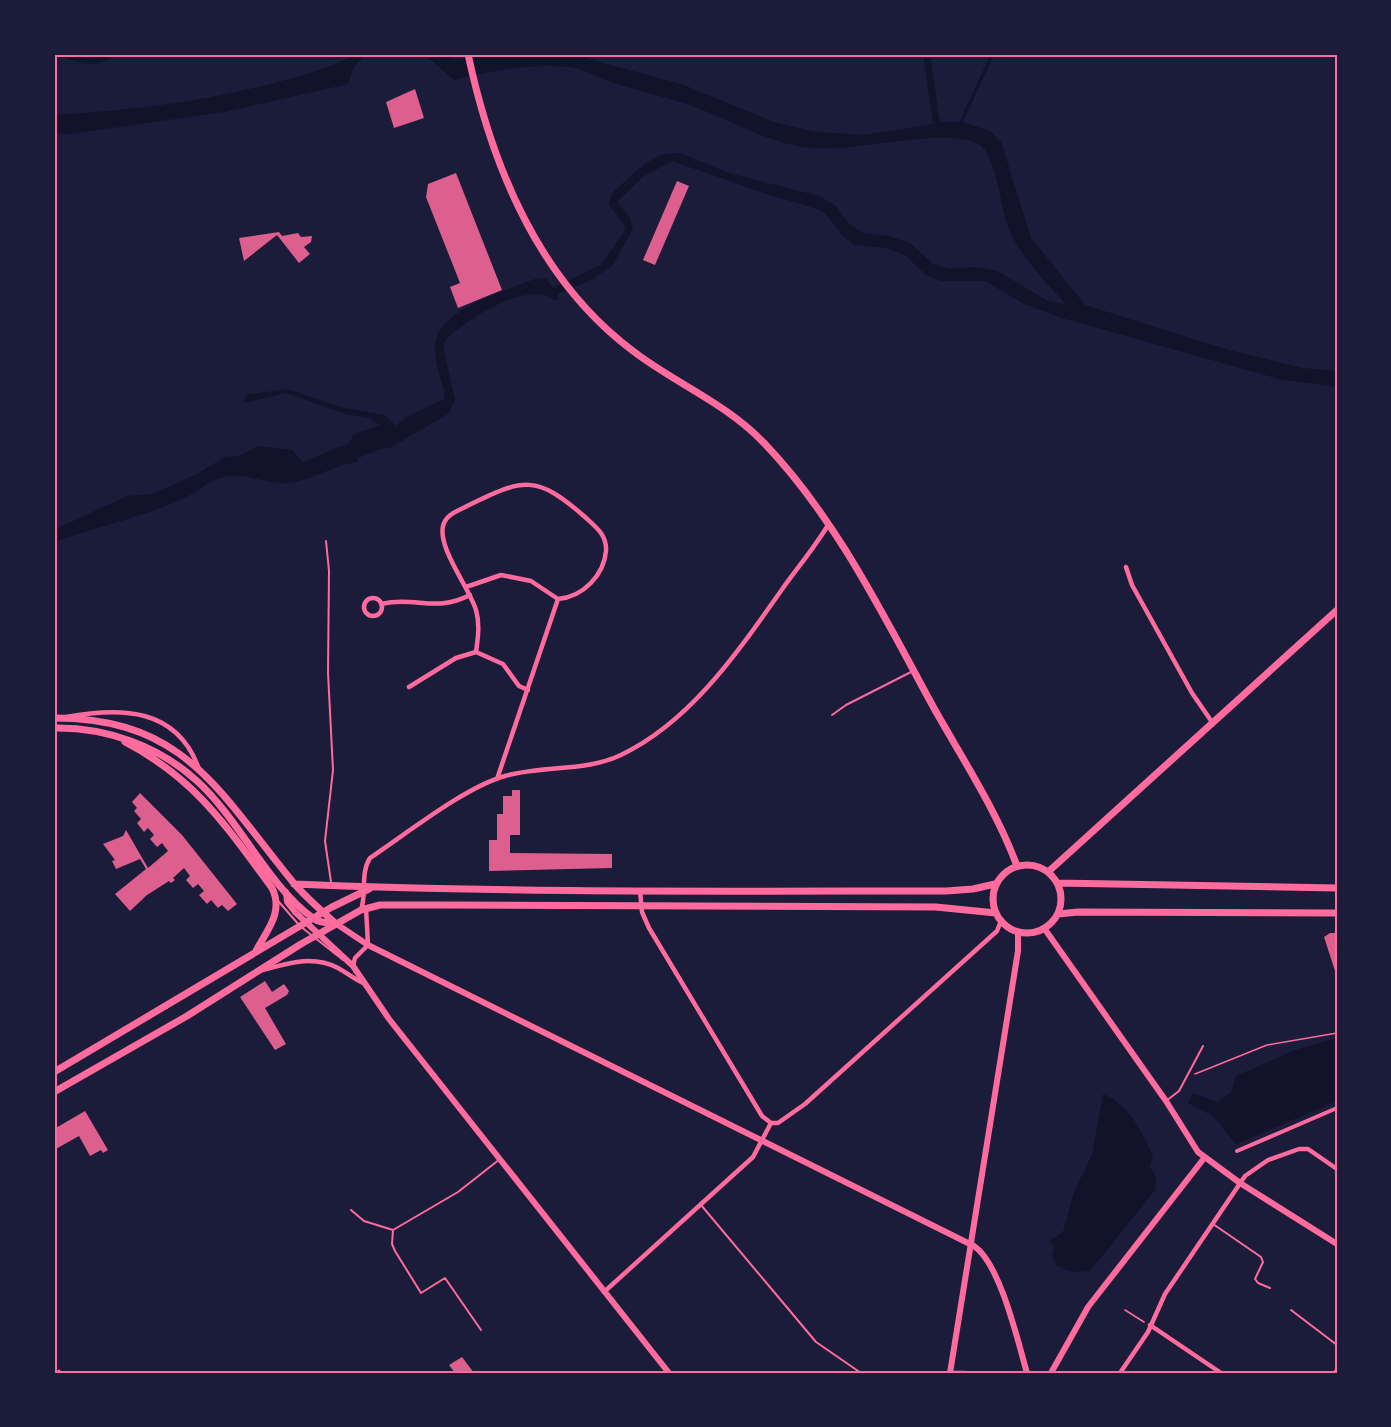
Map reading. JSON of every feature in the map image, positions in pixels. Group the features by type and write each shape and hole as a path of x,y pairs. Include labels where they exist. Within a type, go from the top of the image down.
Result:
{"main road":[{"path":"468,54 473,79 494,146 520,210 546,260 561,282 604,329 633,352 722,406 743,423 778,459 828,525 914,671 998,824 1017,866"},
{"path":"1048,872 1337,610"},
{"path":"57,718 102,722 133,730 169,747 199,769 226,796 294,884 335,923"},
{"path":"54,728 109,735 153,751 197,781 221,807 286,891 306,922"},
{"path":"109,735 160,762 202,796 272,888 277,900 273,923 256,951"},
{"path":"54,1072 323,912 365,889 374,887 946,891 973,889 995,884 1008,871 1017,866 1032,865 1048,872 1057,883 1061,899 1058,914 1044,928 1027,933 1018,932 1001,921 996,913 993,895 995,884"},
{"path":"1057,883 1337,888"},
{"path":"294,884 365,889"},
{"path":"54,1092 335,923 364,909 380,905 936,907 996,913"},
{"path":"1058,914 1078,912 1337,913"},
{"path":"306,922 335,923"}],"street":[{"path":"466,587 501,575 531,581 558,598 577,594 593,580 604,561 606,541 601,531 562,496 538,486 510,486 448,517 443,526 444,538 466,587 470,595 478,623 476,651"},
{"path":"368,945 364,909 364,870 370,858 471,792 497,778 604,761 630,750 673,720 713,682 828,525"},
{"path":"1126,567 1132,585 1164,644 1212,722"},
{"path":"381,604 405,600 441,605 470,595"},
{"path":"369,598 378,599 381,604 380,613 374,616 364,611 363,605 369,598"},
{"path":"497,778 558,598"},
{"path":"409,687 456,658 476,651 503,664 519,686 528,690"},
{"path":"57,718 108,710 147,716 168,728 182,740 194,755 199,769"},
{"path":"640,890 641,906 648,928 762,1116 771,1123 778,1123 805,1104 997,931 1001,921"},
{"path":"306,922 316,935 352,966 500,1159 669,1373"},
{"path":"335,923 368,945 763,1139 970,1244 983,1253 994,1270 1027,1373"},
{"path":"1044,928 1166,1101 1198,1152 1240,1183 1337,1244"},
{"path":"965,1373 951,1373 1018,951 1018,932"},
{"path":"352,966 355,958 368,945"},
{"path":"260,970 295,962 314,961 336,967 363,983"},
{"path":"1237,1151 1337,1108"},
{"path":"604,1292 753,1157 771,1123"},
{"path":"1120,1373 1150,1325 1165,1294 1240,1183 1268,1161 1299,1149 1308,1149 1337,1169"},
{"path":"1051,1373 1088,1307 1205,1157"},
{"path":"1150,1325 1221,1373"}],"lane":[{"path":"326,542 333,770 325,841 331,885"},
{"path":"832,715 846,705 914,671"},
{"path":"277,900 306,922"},
{"path":"1166,1101 1179,1091 1203,1046"},
{"path":"351,1210 364,1221 393,1230 458,1192 500,1159"},
{"path":"701,1205 816,1342 861,1373"},
{"path":"1213,1224 1261,1257 1263,1262 1255,1279 1258,1283 1270,1288"},
{"path":"393,1230 392,1244 395,1251 421,1293 445,1278 481,1330"},
{"path":"1291,1311 1337,1345"}],"path":[{"path":"1188,1075 1267,1045 1337,1033"},
{"path":"1125,1310 1150,1325"},
{"path":"1333,1373 1337,1368"}],"shaded area":[{"path":"57,54 114,54 94,64 71,60"},
{"path":"356,54 382,54 363,57 354,67 348,84 224,112 70,134 54,133 54,115 140,108 226,94 310,73"},
{"path":"424,54 447,54 455,59 518,54 571,54 684,85 774,122 816,132 863,135 933,124 923,54 930,54 941,122 959,122 991,54 994,54 963,122 990,131 1001,142 1031,238 1085,305 1229,350 1302,368 1337,371 1337,387 1279,379 1062,318 1024,304 985,281 941,281 926,275 905,255 886,248 854,245 843,236 825,213 672,161 644,176 617,202 630,218 633,229 612,266 591,280 557,294 558,299 555,301 544,295 530,295 498,304 468,322 446,339 443,346 455,400 448,414 388,449 386,447 358,458 358,462 339,466 297,482 282,483 237,476 222,477 169,505 54,542 54,530 127,496 152,494 195,475 225,457 239,456 258,446 292,450 303,462 349,443 354,434 380,425 370,418 345,414 286,393 244,403 246,395 287,389 345,408 385,415 395,426 407,417 444,399 435,347 439,332 446,323 469,306 535,279 546,278 553,288 601,265 626,229 609,204 612,193 642,166 660,155 680,153 729,173 819,196 836,206 848,223 863,233 889,236 910,243 933,264 949,269 978,267 997,271 1048,301 1067,305 1032,266 1017,245 1006,221 990,158 980,145 966,140 924,138 849,147 797,146 758,134 697,108 611,82 576,68 527,67 454,80"},
{"path":"1337,1038 1337,1101 1236,1144 1213,1116 1188,1103 1193,1093 1218,1102 1232,1091 1236,1076 1295,1050"},
{"path":"1103,1094 1121,1105 1139,1129 1153,1157 1150,1166 1156,1178 1155,1190 1090,1271 1072,1272 1057,1266 1052,1256 1054,1247 1049,1241 1063,1232 1074,1192 1092,1155"}],"building":[{"path":"415,89 424,118 394,128 386,102"},
{"path":"456,173 502,290 458,308 450,287 460,283 426,197 428,184"},
{"path":"677,181 689,186 655,265 643,260"},
{"path":"279,232 282,236 298,233 301,237 312,236 311,242 304,247 310,254 299,263 277,235 244,261 239,238"},
{"path":"512,790 520,790 520,835 510,835 510,853 612,854 612,868 489,871 489,840 497,840 497,814 503,814 503,796 512,796"},
{"path":"140,793 182,835 237,904 228,911 222,905 218,908 211,900 207,904 199,895 204,891 198,884 193,888 186,880 190,876 184,868 173,878 175,880 171,883 169,881 147,895 130,911 115,894 146,869 140,859 116,869 112,861 115,860 103,844 123,836 126,830 148,868 168,851 162,843 157,847 150,839 154,835 148,828 144,832 137,823 141,819 134,811 137,808 132,802"},
{"path":"1330,933 1337,933 1337,977 1324,937"},
{"path":"265,981 272,992 284,984 289,991 287,995 265,1008 286,1044 275,1050 240,997"},
{"path":"85,1111 108,1150 103,1153 101,1150 90,1156 79,1136 54,1150 54,1129"},
{"path":"462,1357 474,1373 455,1373 449,1365"}]}
